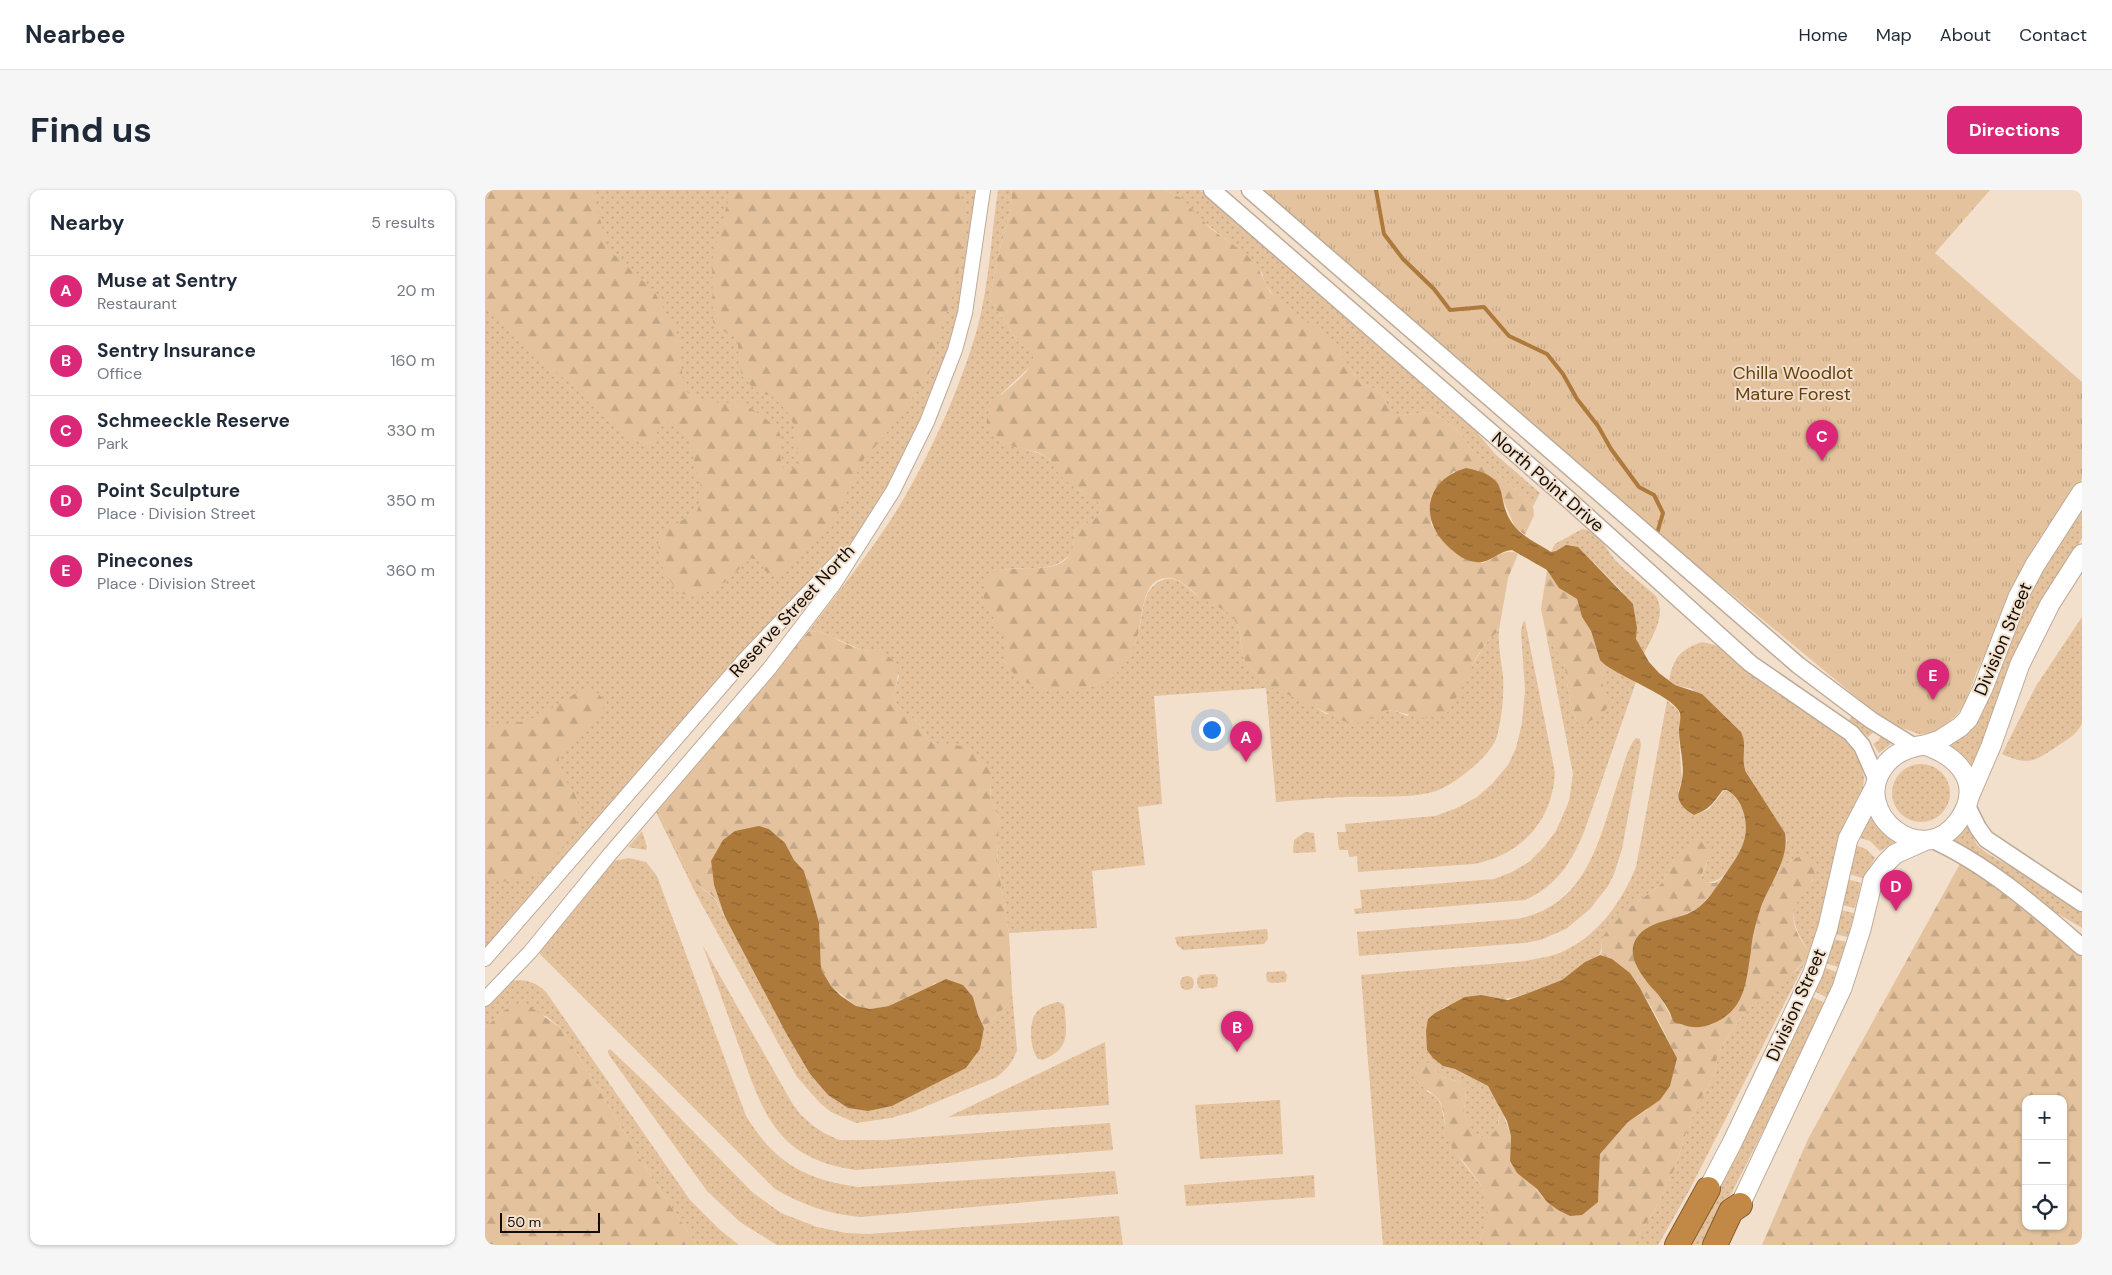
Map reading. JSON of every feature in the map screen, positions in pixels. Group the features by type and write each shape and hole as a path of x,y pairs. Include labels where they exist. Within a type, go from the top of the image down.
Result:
{"highway":[{"path":"1677,1245 1708,1188"},
{"path":"1715,1245 1731,1211 1739,1205 1741,1216 1727,1245"}],"main road":[{"name":"Division Street","path":"1919,746 1940,740 1961,726 1968,718 1983,688 2018,597 2035,565 2082,492"},
{"name":"Division Street","path":"1968,801 1991,746 2020,664 2050,604 2082,554"},
{"path":"1919,746 1941,750 1950,756 1957,764 1968,784 1968,801 1959,821 1950,830 1928,841 1905,836 1886,822 1876,802 1875,783 1887,762 1901,751 1919,746"},
{"name":"Division Street","path":"1708,1188 1813,973 1828,927 1848,839 1875,783"},
{"name":"Division Street","path":"1739,1205 1836,1004 1851,962 1873,880 1895,854 1928,841"}],"street":[{"path":"864,535 893,491 915,448 952,358 965,313 983,190"},
{"name":"North Point Drive","path":"1212,190 1568,499 1751,664 1851,733 1862,746 1875,783"},
{"name":"North Point Drive","path":"1251,190 1798,665 1871,720 1919,746"},
{"name":"Reserve Street North","path":"485,959 745,659 864,535"},
{"name":"Reserve Street North","path":"485,999 530,952 610,854 769,669 833,584 864,535"},
{"path":"1968,801 1978,828 1986,839 2082,903"},
{"path":"1928,841 1965,857 2013,890 2082,947"}],"green space":[{"path":"485,190 983,190 965,313 942,386 864,535 485,959"},
{"path":"485,190 597,190 595,198 607,248 654,291 678,335 684,390 693,396 708,401 743,403 767,420 777,429 781,437 780,455 786,472 799,466 795,427 786,410 772,396 758,393 742,376 735,336 721,330 713,322 712,261 731,190 957,190 964,209 964,231 956,287 939,334 928,377 882,439 865,457 837,513 820,537 776,576 765,571 761,561 751,558 725,582 697,598 677,592 660,563 658,538 670,527 697,512 703,491 698,479 689,437 679,425 669,423 661,427 647,447 616,429 568,382 516,339 485,306"},
{"path":"998,190 1011,190 1012,198 1010,213 997,259 990,298 1016,340 1034,354 1033,364 1001,394 1017,447 1045,456 1053,463 1060,474 1079,490 1093,496 1102,507 1095,519 1075,530 1072,551 1066,558 1056,564 1045,567 1000,571 992,576 986,585 984,591 986,603 1000,624 1005,637 1004,661 1028,681 1042,688 1081,688 1105,682 1119,670 1134,646 1149,591 1160,581 1171,579 1181,583 1199,597 1220,606 1231,615 1238,625 1245,660 1267,682 1266,688 1154,696 1162,804 1138,807 1145,865 1092,871 1097,928 1009,933 997,860 999,828 997,810 990,797 991,788 952,744 938,744 928,740 919,723 898,707 893,696 899,676 878,652 862,650 819,631 808,632 870,551 903,500 935,439 962,376 976,333 987,280"},
{"path":"1011,190 1165,190 1181,198 1210,228 1247,255 1257,266 1270,292 1277,299 1335,344 1359,382 1375,389 1383,396 1389,409 1401,416 1428,412 1442,418 1458,431 1474,452 1533,506 1534,515 1525,535 1515,527 1503,500 1454,471 1434,491 1430,500 1431,524 1447,546 1483,563 1505,552 1518,554 1508,578 1499,630 1486,643 1476,658 1459,693 1445,716 1421,718 1385,710 1363,723 1346,722 1274,688 1266,688 1267,682 1245,660 1240,632 1237,623 1231,615 1203,600 1183,583 1171,578 1161,579 1154,583 1149,590 1145,598 1134,646 1124,664 1111,679 1085,688 1044,689 1023,680 1011,670 1004,660 1005,644 1002,631 985,602 984,596 987,581 994,573 1006,569 1050,567 1063,562 1072,550 1075,530 1095,519 1102,507 1064,479 1051,462 1040,453 1009,445 987,426 988,415 993,405 999,397 1025,374 1031,365 1034,355 1016,340 990,298 997,259 1010,213"},
{"path":"1165,190 1200,190 1465,418 1495,454 1540,493 1533,506 1474,452 1458,431 1442,418 1428,412 1401,416 1389,409 1383,396 1375,389 1359,382 1353,372 1309,324 1296,316 1275,298 1265,283 1262,273 1233,245 1195,215 1181,198"},
{"name":"Chilla Woodlot Mature Forest","path":"1250,190 1990,190 1935,253 2082,382 2082,479 2028,568 1977,671 1963,708 1947,724 1932,733 1919,734 1899,727 1878,715 1728,591 1579,475"},
{"path":"2082,508 2082,538 2023,635 2014,655 1973,773 1960,753 1947,746 1963,736 1978,720 2029,594"},
{"path":"1582,529 1594,534 1618,563 1656,596 1659,603 1659,618 1644,654 1636,639 1637,627 1622,591 1594,563 1566,545 1551,552 1555,544"},
{"path":"1547,570 1564,591 1577,599 1582,617 1591,631 1600,659 1604,664 1602,682 1609,705 1603,713 1583,725 1577,722 1570,701 1564,663 1549,640 1545,628 1541,609"},
{"path":"2082,617 2082,724 2069,738 2039,758 2027,761 2002,754 2036,686"},
{"path":"1525,621 1555,773 1553,791 1548,807 1540,821 1531,834 1519,844 1491,860 1474,864 1358,872 1357,856 1349,857 1348,850 1339,850 1337,832 1346,832 1345,824 1435,816 1457,808 1477,797 1492,784 1508,765 1516,748 1522,723 1525,690 1521,631"},
{"path":"1545,628 1549,640 1564,662 1570,701 1577,722 1608,705 1602,682 1604,664 1636,682 1584,832 1568,864 1546,888 1525,900 1355,914 1354,909 1362,908 1360,890 1494,879 1512,872 1529,862 1556,831 1569,801 1573,774"},
{"path":"1499,630 1503,699 1499,729 1494,744 1462,776 1444,788 1426,794 1319,798 1276,802 1266,688 1274,687 1310,704 1326,714 1385,710 1395,711 1407,716 1467,674 1486,643"},
{"path":"819,631 851,646 863,650 876,651 892,659 896,664 898,675 893,696 898,707 919,723 928,740 938,744 952,744 972,749 986,763 992,775 990,797 997,810 999,828 997,860 1009,933 1012,992 1009,1003 984,1028 973,997 935,983 926,990 890,1006 870,1009 856,1006 831,986 821,969 819,922 804,871 794,860 785,843 769,829 711,861 714,885 725,916 715,898 691,879 658,810 808,632"},
{"path":"1702,642 1719,646 1769,688 1833,729 1850,745 1860,762 1864,777 1863,790 1844,828 1820,926 1809,952 1802,941 1794,915 1799,899 1813,880 1795,858 1779,870 1787,841 1785,833 1692,689 1675,685 1669,680 1673,666 1679,656 1688,648"},
{"path":"589,687 599,694 603,700 600,714 587,729 559,754 560,769 578,803 578,818 572,833 559,852 537,874 526,879 514,881 485,879 485,727 498,727 538,716"},
{"path":"1667,701 1678,710 1680,717 1679,741 1682,781 1678,792 1694,815 1709,809 1724,790 1732,794 1737,799 1746,819 1747,832 1743,846 1724,875 1718,880 1710,882 1705,882 1701,878 1708,860 1675,858 1659,886 1638,901 1601,940 1600,954 1583,964 1568,977 1535,992 1507,999 1450,1005 1442,1008 1443,1066 1455,1069 1488,1086 1501,1108 1497,1129 1491,1136 1481,1138 1473,1132 1464,1114 1466,1091 1459,1082 1441,1076 1429,1063 1427,1092 1433,1095 1440,1104 1448,1133 1460,1158 1484,1191 1488,1204 1487,1220 1478,1245 1383,1245 1361,975 1525,961 1561,952 1589,935 1617,904 1636,867"},
{"path":"1852,716 1874,732 1868,737 1849,720"},
{"path":"1881,736 1891,744 1879,753 1873,744"},
{"path":"1636,738 1640,739 1641,745 1622,849 1614,874 1608,886 1590,909 1566,929 1540,940 1524,943 1359,956 1357,932 1516,919 1541,912 1560,900 1576,884 1598,844 1628,751"},
{"path":"1921,764 1932,766 1942,772 1948,782 1950,793 1948,804 1942,814 1932,820 1921,822 1910,820 1900,814 1894,804 1892,793 1894,782 1900,772 1910,766"},
{"path":"658,810 691,879 715,899 810,1074 828,1095 848,1108 892,1106 966,1068 980,1049 984,1028 1009,1003 1012,992 1017,1050 1014,1058 997,1077 912,1112 891,1118 856,1123 831,1112 820,1103 797,1077 696,894 656,812"},
{"path":"1869,810 1881,830 1897,841 1880,851 1870,841 1857,837"},
{"path":"1966,823 1977,845 1988,854 2056,892 2082,913 2082,928 2045,906 1950,839"},
{"path":"642,831 647,847 646,850 628,847"},
{"path":"1305,832 1314,833 1316,852 1293,853 1294,840"},
{"path":"1700,839 1707,843 1711,851 1701,877 1705,882 1715,883 1722,878 1714,891 1697,909 1669,921 1639,970 1660,997 1674,1022 1750,951 1759,912 1771,882 1779,870 1795,858 1803,856 1811,863 1814,876 1796,904 1793,918 1797,933 1809,952 1808,957 1786,981 1744,1013 1722,1046 1717,1058 1715,1074 1699,1101 1675,1168 1656,1208 1632,1245 1478,1245 1487,1217 1487,1200 1479,1183 1450,1143 1440,1102 1417,1081 1415,1076 1417,1070 1423,1062 1429,1063 1441,1076 1459,1082 1466,1090 1464,1114 1473,1131 1481,1138 1492,1134 1497,1128 1501,1108 1511,1136 1510,1161 1517,1173 1530,1182 1547,1202 1598,1202 1600,1154 1628,1122 1647,1110 1677,1058 1655,1014 1637,984 1614,962 1600,955 1602,951 1601,940 1608,929 1629,908 1659,886 1675,858 1691,842"},
{"path":"1855,845 1866,849 1875,858 1863,878 1848,874"},
{"path":"629,858 646,862 657,876 746,1116 768,1146 793,1166 822,1179 858,1187 1115,1171 1118,1194 860,1217 837,1214 816,1208 775,1189 536,950 613,861"},
{"path":"1961,862 2001,888 2082,957 2082,1245 1762,1245 1808,1139"},
{"path":"1847,879 1861,883 1855,908 1842,905"},
{"path":"1840,910 1854,913 1848,937 1834,934"},
{"path":"1267,929 1268,939 1264,944 1183,950 1177,945 1175,937"},
{"path":"1833,939 1847,942 1841,968 1825,963"},
{"path":"703,946 792,1103 800,1114 824,1133 839,1140 884,1140 1110,1123 1113,1150 856,1170 829,1164 807,1155 790,1144 765,1112"},
{"path":"1808,957 1690,1189 1658,1245 1632,1245 1656,1208 1675,1168 1699,1101 1715,1074 1717,1058 1722,1046 1744,1013 1797,970"},
{"path":"1823,967 1839,973 1830,999 1814,991"},
{"path":"1284,971 1287,975 1286,982 1271,983 1267,981 1266,974 1268,972"},
{"path":"1215,974 1218,978 1217,987 1201,989 1198,987 1197,979 1200,975"},
{"path":"1184,976 1190,976 1194,983 1190,990 1184,990 1180,986 1180,980"},
{"path":"520,980 534,983 546,992 690,1200 719,1229 739,1245 697,1245 653,1180 562,1029 546,1016 503,1011 485,1028 485,1006 511,981"},
{"path":"1812,997 1828,1004 1705,1245 1684,1245 1768,1087"},
{"path":"1058,1002 1063,1004 1065,1011 1066,1031 1064,1042 1054,1054 1043,1060 1038,1059 1033,1049 1031,1036 1033,1017 1046,1006"},
{"path":"513,1006 529,1006 562,1029 653,1180 697,1245 485,1245 485,1028 503,1011"},
{"path":"1105,1042 1109,1105 948,1117"},
{"path":"610,1049 647,1084 752,1192 781,1213 817,1227 846,1233 869,1234 1119,1216 1123,1245 777,1245 740,1222 707,1191 609,1055 608,1051"},
{"path":"1280,1100 1283,1154 1200,1159 1195,1105"},
{"path":"1314,1175 1315,1197 1186,1206 1184,1185"}],"water":[{"path":"1466,468 1482,472 1498,484 1509,518 1516,528 1528,538 1551,552 1566,545 1578,547 1633,604 1637,628 1636,639 1649,662 1659,673 1675,685 1702,694 1741,732 1744,742 1744,767 1746,772 1785,833 1786,843 1781,863 1757,920 1743,993 1733,1010 1714,1023 1694,1027 1674,1022 1662,1000 1638,968 1633,956 1633,949 1634,943 1645,929 1695,910 1703,904 1713,891 1737,856 1744,841 1746,824 1741,806 1736,797 1727,790 1723,790 1708,808 1694,815 1683,806 1678,796 1683,768 1679,736 1679,711 1666,699 1611,669 1600,660 1591,631 1582,617 1577,599 1559,588 1547,570 1512,550 1486,561 1469,561 1457,554 1441,539 1434,528 1430,516 1430,504 1441,482 1451,474"},
{"path":"759,826 769,829 785,843 794,860 804,871 819,922 821,969 831,986 841,996 856,1006 870,1009 889,1006 946,979 963,985 973,997 984,1028 980,1049 966,1068 892,1106 868,1111 848,1108 828,1095 810,1074 786,1033 725,917 714,885 711,861 723,840 735,831"},
{"path":"1600,955 1612,959 1630,973 1677,1058 1670,1086 1660,1100 1628,1122 1600,1154 1598,1202 1582,1215 1570,1216 1547,1202 1537,1189 1517,1173 1510,1161 1511,1136 1507,1121 1488,1086 1455,1069 1443,1066 1433,1058 1427,1050 1426,1031 1428,1019 1435,1013 1465,997 1481,995 1508,1000 1562,980 1585,962"}],"waterway":[{"path":"1376,190 1384,234 1403,259 1434,289 1450,310 1484,307 1509,336 1547,354 1563,374 1577,399 1598,426 1611,449 1639,487 1654,495 1663,513 1656,537"}],"place":[{"name":"Schmeeckle Reserve","path":"1822,461"},
{"name":"Pinecones","path":"1933,700"},
{"name":"Muse at Sentry","path":"1246,762"},
{"name":"Point Sculpture","path":"1896,911"},
{"name":"Sentry Insurance","path":"1237,1052"}]}
